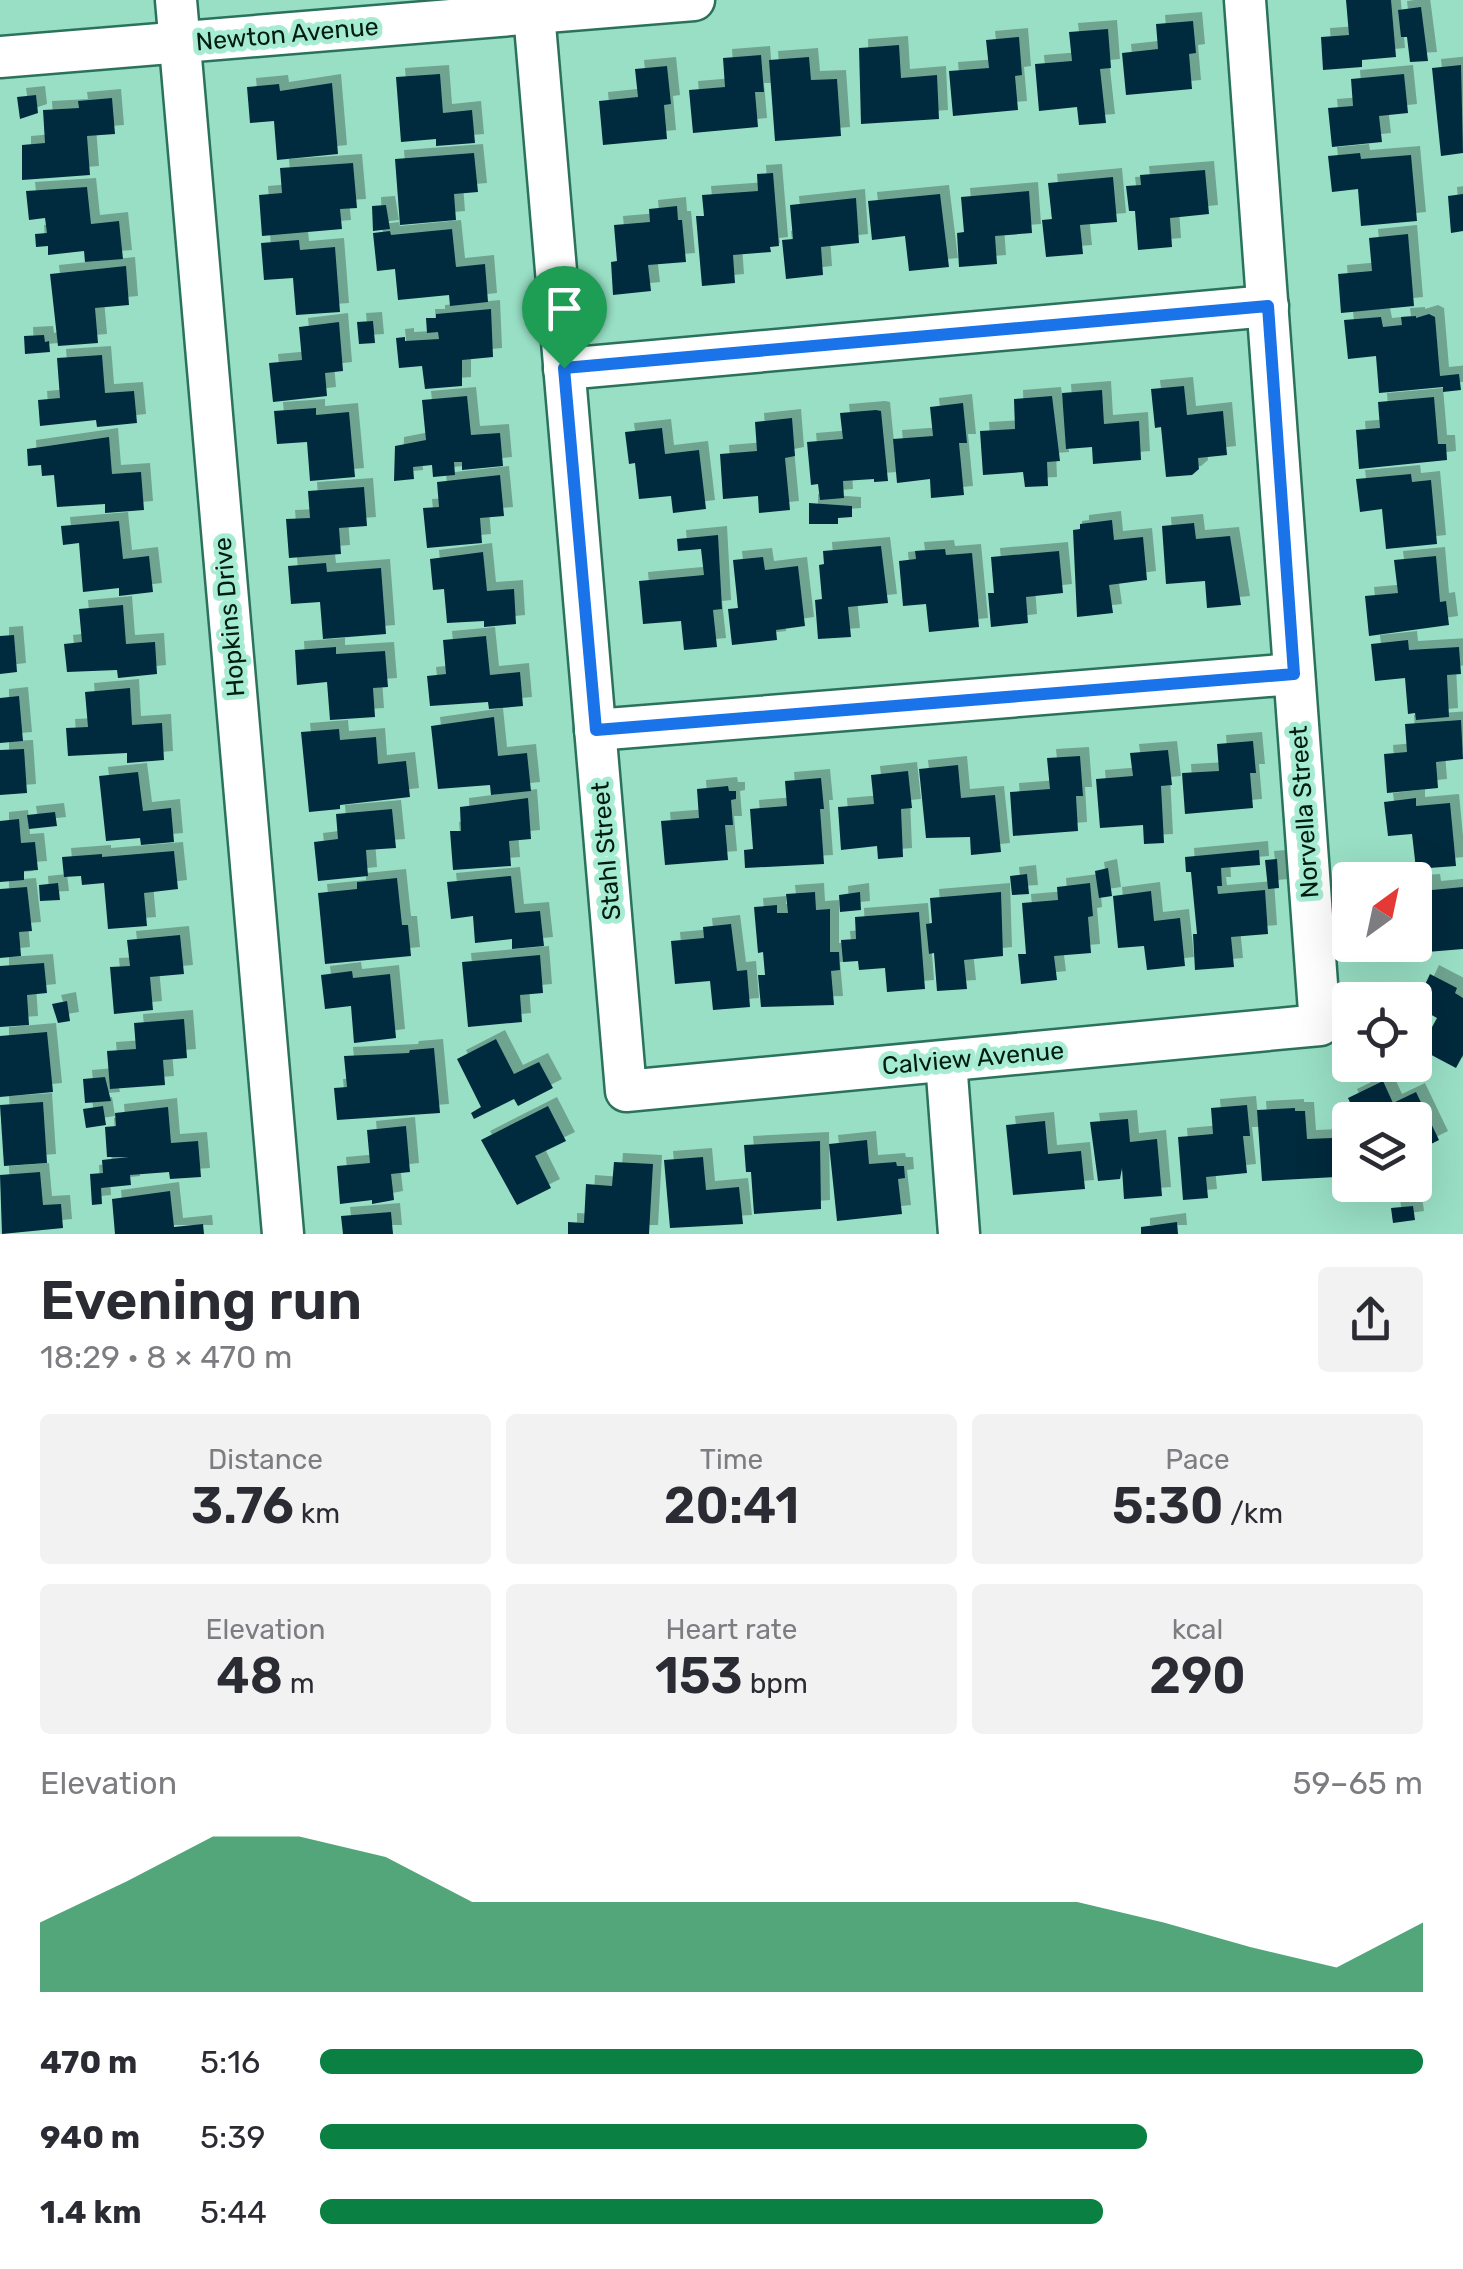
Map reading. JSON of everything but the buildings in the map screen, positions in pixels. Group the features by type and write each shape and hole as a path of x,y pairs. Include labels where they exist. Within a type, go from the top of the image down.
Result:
{"street":[{"name":"Hopkins Drive","path":"176,0 282,1234"},
{"name":"Newton Avenue","path":"0,58 694,0"},
{"name":"Norvella Street","path":"1245,0 1320,1025"},
{"name":"Stahl Street","path":"534,13 626,1091"},
{"path":"564,368 1268,306"},
{"path":"596,730 1294,674"},
{"name":"Calview Avenue","path":"626,1091 1320,1025"},
{"path":"946,1061 960,1234"}],"route":[{"path":"1268,306 1294,674 596,730 564,368 1268,306"}]}
